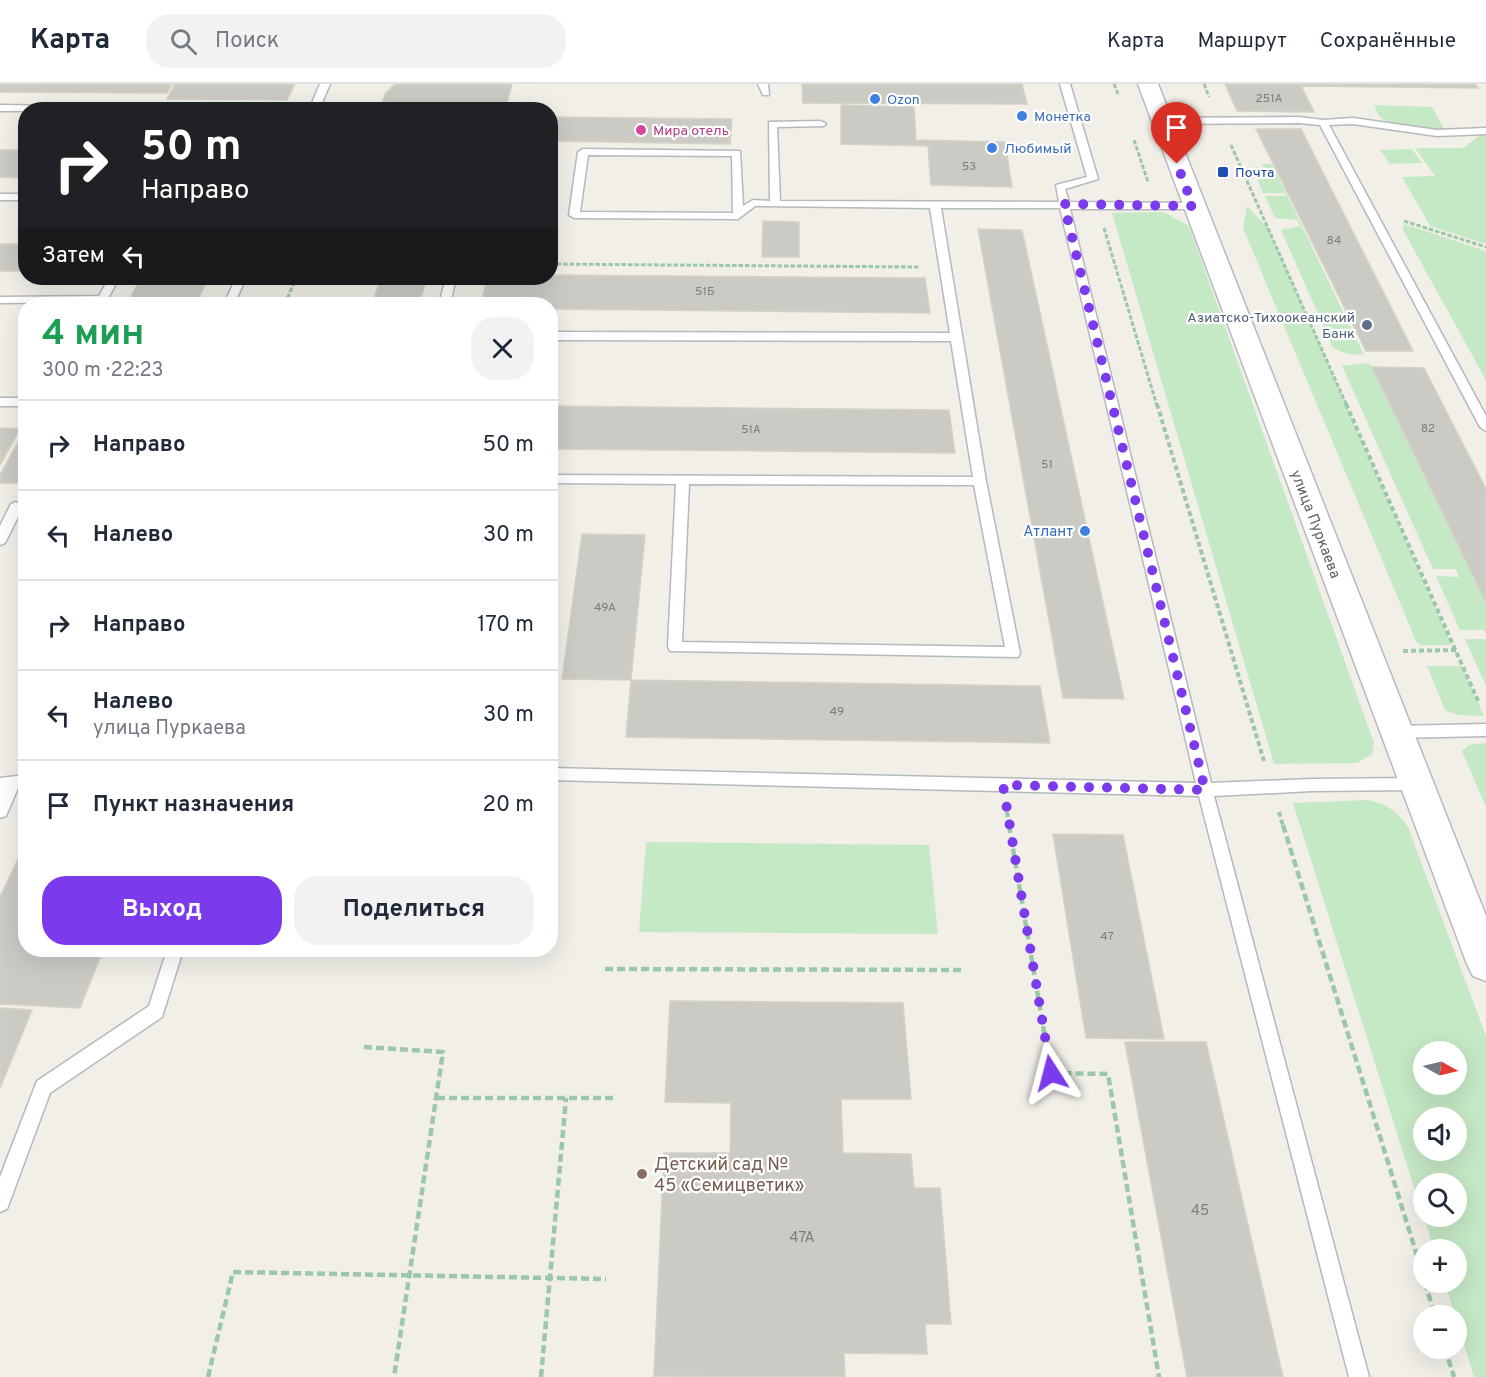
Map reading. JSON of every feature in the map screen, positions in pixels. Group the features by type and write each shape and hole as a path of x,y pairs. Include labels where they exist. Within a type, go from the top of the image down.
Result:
{"main road":[{"name":"улица Пуркаева","path":"1148,84 1416,784 1475,908 1486,964"}],"lane":[{"path":"317,102 325,84"},
{"path":"1065,84 1093,179 1060,187 1205,790 1359,1377"},
{"path":"0,108 18,108"},
{"path":"1161,121 1299,120 1323,123 1353,121 1437,133 1486,131"},
{"path":"1323,123 1486,427"},
{"path":"775,204 772,124 821,124"},
{"path":"738,216 737,153 583,152 574,215 738,216 753,203 1193,206"},
{"path":"0,197 18,197"},
{"path":"683,480 675,647 1013,653 980,481 935,204"},
{"path":"0,300 18,300"},
{"path":"558,336 955,337"},
{"path":"0,402 18,402"},
{"path":"558,479 980,481"},
{"path":"0,507 18,507"},
{"path":"0,540 18,512"},
{"path":"1396,732 1486,730"},
{"path":"558,774 1205,790 1416,784"},
{"path":"0,811 13,782"},
{"path":"0,1203 43,1088 156,1011 173,957"}],"path":[{"path":"1114,84 1118,95"},
{"path":"1204,84 1482,708"},
{"path":"1134,140 1149,184 1097,205 1271,787 1413,1243"},
{"path":"1371,211 1486,247"},
{"path":"558,264 945,267"},
{"path":"1003,785 1051,1073 1108,1074 1159,1377"},
{"path":"605,969 964,970"},
{"path":"364,1047 443,1052 394,1377"},
{"path":"437,1098 617,1098"},
{"path":"541,1377 566,1098"},
{"path":"208,1377 233,1272 606,1279"},
{"path":"1448,1359 1454,1377"}],"green space":[{"path":"1374,105 1432,107 1444,129 1439,131 1390,124 1379,116"},
{"path":"1486,131 1486,244 1430,226 1402,177 1435,176 1415,148 1463,148"},
{"path":"1412,149 1422,163 1390,164 1380,150"},
{"path":"1262,164 1272,164 1364,355 1347,354 1333,348 1281,230 1300,226 1297,220 1275,218 1265,196 1286,196 1285,193 1263,193 1255,174 1276,174 1275,171 1253,171 1252,167 1263,168"},
{"path":"1247,206 1268,228 1452,645 1420,645 1416,641 1243,228"},
{"path":"1164,212 1189,226 1374,743 1372,754 1357,763 1274,764 1112,213"},
{"path":"1404,224 1486,251 1486,380 1403,230"},
{"path":"1368,363 1372,367 1486,605 1486,634 1484,630 1460,630 1436,576 1459,577 1456,569 1433,569 1342,366"},
{"path":"1465,639 1486,639 1486,686"},
{"path":"1427,666 1462,666 1484,716 1458,715 1445,710"},
{"path":"1486,743 1486,807 1462,751 1469,745"},
{"path":"1367,800 1391,809 1404,821 1486,1036 1486,1377 1474,1377 1467,1354 1467,1305 1452,1305 1448,1293 1467,1293 1467,1239 1431,1239 1427,1227 1467,1227 1467,1173 1413,1173 1413,1184 1293,803"},
{"path":"646,842 929,845 938,934 639,932"}],"building":[{"path":"0,84 172,84 167,93 0,92"},
{"path":"175,84 295,84 287,100 167,99"},
{"path":"395,84 512,84 507,102 382,102 386,93"},
{"path":"802,84 1022,84 1027,104 803,103"},
{"path":"1225,84 1300,84 1314,112 1237,111"},
{"path":"1301,84 1475,84 1478,88 1302,86"},
{"path":"841,105 914,107 916,140 1005,142 1012,187 931,185 928,146 841,144"},
{"name":"Мира отель","path":"558,117 732,119 730,144 558,141"},
{"path":"1256,129 1301,129 1413,351 1366,351"},
{"path":"0,150 18,150 18,178 0,177"},
{"path":"763,221 799,222 799,257 762,257"},
{"path":"978,229 1022,230 1124,699 1063,698"},
{"path":"0,244 18,244 18,271 0,271"},
{"path":"558,275 925,278 930,313 558,309 558,297 483,297 485,285 558,285"},
{"path":"137,285 205,285 199,297 131,297"},
{"path":"379,285 425,285 421,297 374,297"},
{"path":"1372,367 1424,368 1486,489 1486,603"},
{"path":"558,406 949,410 955,453 558,449"},
{"path":"0,428 18,429 18,433 0,465"},
{"path":"18,442 18,483 0,483 0,475"},
{"path":"582,534 645,535 631,680 562,679"},
{"path":"631,680 1040,686 1050,743 626,737"},
{"path":"1053,834 1123,835 1164,1039 1086,1038"},
{"path":"18,859 18,957 100,957 80,1008 0,1004 0,897"},
{"path":"670,1001 903,1003 911,1099 841,1099 843,1153 911,1154 914,1188 940,1188 951,1324 925,1324 927,1354 844,1353 845,1377 654,1376 664,1153 730,1153 731,1103 665,1102"},
{"path":"0,1008 32,1010 0,1088"},
{"path":"1125,1042 1206,1042 1283,1377 1187,1377"}],"place":[{"name":"Ozon","path":"875,99"},
{"name":"Монетка","path":"1022,116"},
{"name":"Мира отель","path":"641,130"},
{"name":"Любимый","path":"992,148"},
{"name":"Почта","path":"1223,172"},
{"name":"Азиатско-Тихоокеанский Банк","path":"1367,325"},
{"name":"Атлант","path":"1085,531"},
{"name":"Детский сад № 45 «Семицветик»","path":"642,1174"}],"route":[{"path":"1051,1073 1003,785 1205,790 1064,204 1193,206 1177,164"}]}
